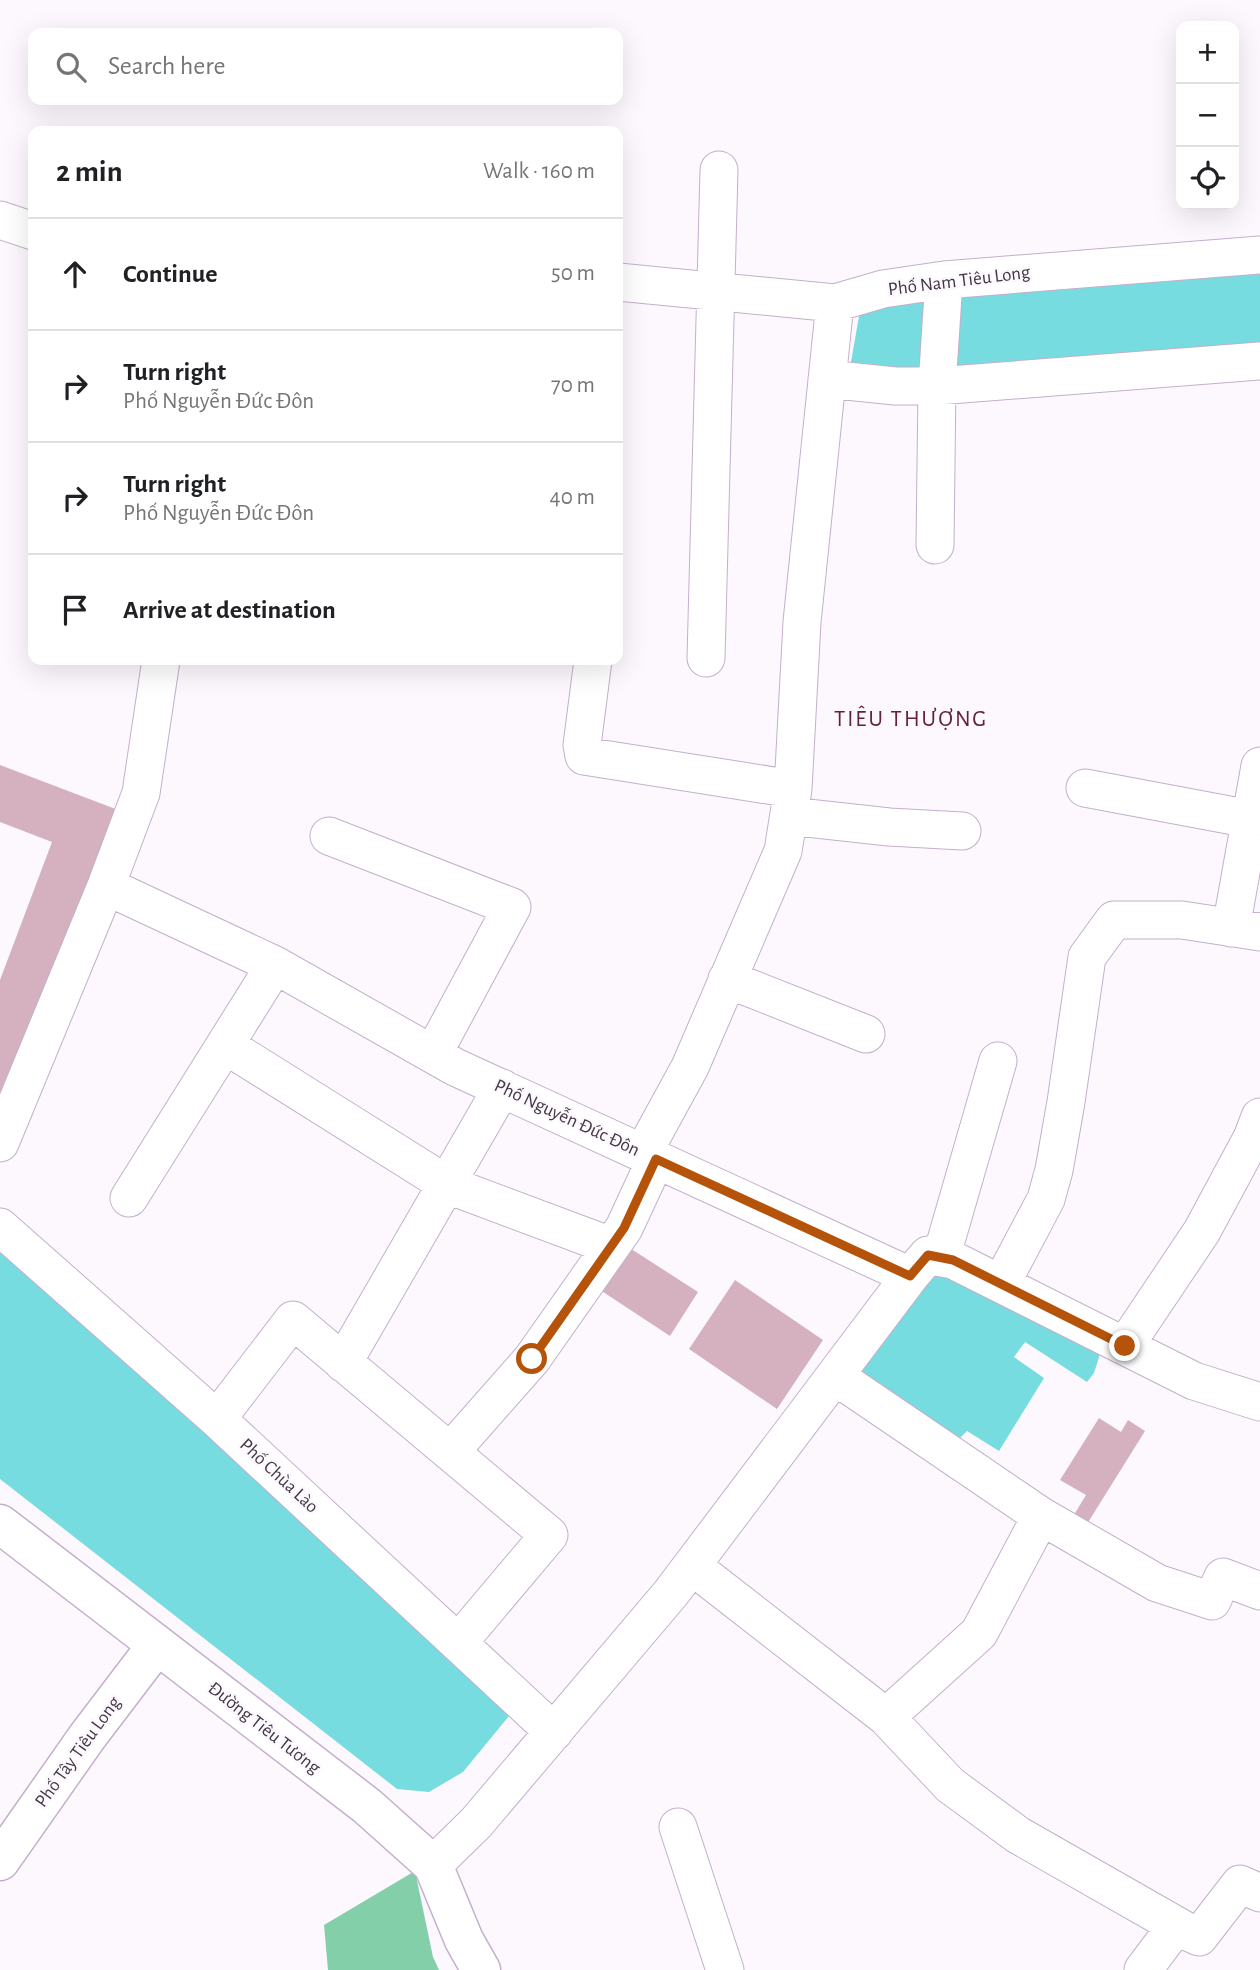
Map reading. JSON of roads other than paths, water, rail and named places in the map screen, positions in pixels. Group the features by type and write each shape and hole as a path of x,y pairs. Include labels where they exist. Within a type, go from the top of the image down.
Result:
{"street":[{"path":"706,658 719,170"},
{"path":"0,220 28,229"},
{"name":"Phố Nam Tiêu Long","path":"623,282 835,303 883,289 943,286 1260,255"},
{"path":"935,545 937,386 943,286"},
{"path":"450,1452 532,1359 624,1228 649,1156 783,851 791,802 802,622 835,303"},
{"path":"827,379 895,386 937,386 1260,361"},
{"path":"0,1143 106,886 141,793 160,665"},
{"path":"592,665 582,745 584,755 888,827 962,831"},
{"path":"1001,1284 1046,1199 1054,1170 1087,957 1114,920 1182,920 1245,930 1250,819 1260,766"},
{"path":"1085,788 1250,819"},
{"path":"329,836 512,907 433,1054"},
{"name":"Phố Nguyễn Đức Đôn","path":"106,886 275,965 433,1054 502,1088 910,1276"},
{"path":"128,1198 275,965"},
{"path":"727,979 866,1034"},
{"path":"225,1045 448,1185 611,1246"},
{"path":"941,1258 998,1061"},
{"path":"343,1363 502,1088"},
{"path":"1125,1346 1253,1155 1260,1117"},
{"name":"Phố Chùa Lào","path":"0,1227 217,1419 554,1732"},
{"path":"433,1865 476,1823 671,1594 928,1255 953,1260 1194,1381 1260,1402"},
{"path":"217,1419 293,1320 549,1535 458,1643"},
{"path":"835,1376 1041,1516 1157,1583 1212,1601 1223,1577 1260,1591"},
{"path":"886,1717 979,1633 1041,1516"},
{"name":"Đường Tiêu Tương","path":"0,1524 367,1806 433,1865 464,1940 481,1970"},
{"path":"692,1566 886,1717 950,1785 1018,1835 1176,1926 1199,1937 1240,1884 1260,1893"},
{"name":"Phố Tây Tiêu Long","path":"0,1861 87,1737 157,1645"},
{"path":"678,1827 725,1970"},
{"path":"1143,1970 1176,1926"}],"water":[{"path":"1260,273 1260,348 866,373 851,362 861,305"},
{"path":"0,1245 514,1710 463,1772 429,1792 397,1789 0,1479"},
{"path":"931,1268 1101,1351 1094,1373 1087,1382 1025,1342 1014,1357 1044,1378 999,1451 967,1431 959,1439 857,1377 909,1292"}],"district":[{"name":"TIÊU THƯỢNG","path":"911,719"}]}
